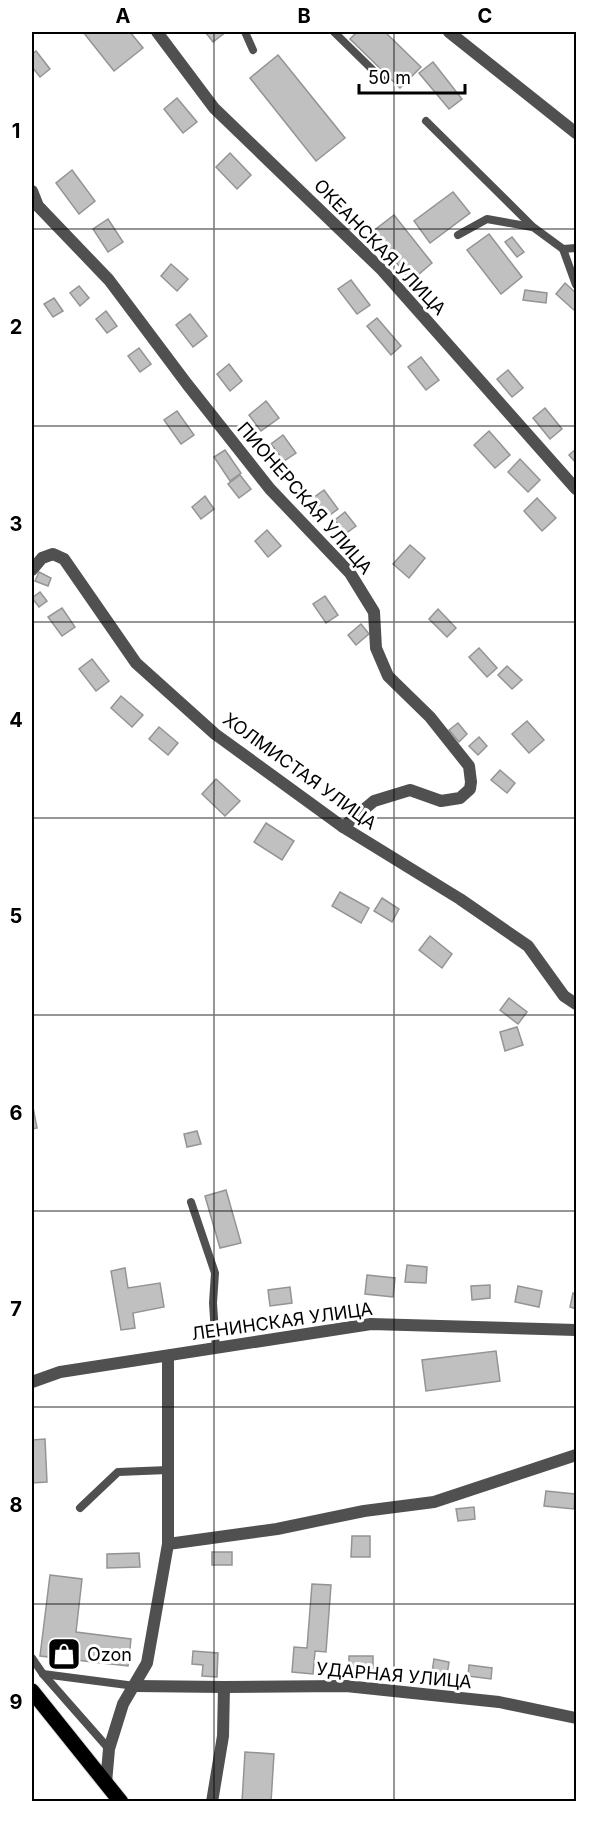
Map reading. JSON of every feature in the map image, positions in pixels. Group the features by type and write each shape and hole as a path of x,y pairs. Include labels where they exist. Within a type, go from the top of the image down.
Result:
{"main road":[{"path":"32,1691 122,1802"}],"street":[{"name":"ОКЕАНСКАЯ УЛИЦА","path":"157,32 214,108 382,270 576,489"},
{"path":"449,32 576,133"},
{"name":"ПИОНЕРСКАЯ УЛИЦА","path":"32,191 38,206 109,280 270,489 350,573 374,612 376,648 388,676 430,717 469,766 470,789 460,798 441,801 410,790 375,801 343,827"},
{"name":"ХОЛМИСТАЯ УЛИЦА","path":"32,570 42,558 53,554 64,559 136,663 215,734 343,827 460,899 528,946 564,996 576,1004"},
{"name":"ЛЕНИНСКАЯ УЛИЦА","path":"32,1382 60,1372 371,1324 576,1330"},
{"path":"106,1783 110,1749 123,1704 147,1664 168,1544 168,1356"},
{"path":"168,1544 277,1529 364,1511 434,1502 576,1455"},
{"name":"УДАРНАЯ УЛИЦА","path":"135,1686 346,1686 499,1702 576,1718"},
{"path":"212,1802 223,1736 224,1687"}],"lane":[{"path":"245,32 253,50"},
{"path":"334,32 383,80"},
{"path":"426,121 532,228 563,249 576,285"},
{"path":"458,236 487,219 532,228"},
{"path":"563,249 576,248"},
{"path":"191,1202 215,1273 213,1303 216,1349"},
{"path":"80,1508 118,1472 168,1470"},
{"path":"32,1658 43,1674 110,1749"},
{"path":"43,1674 135,1686"}],"building":[{"path":"83,32 130,32 143,48 114,71"},
{"path":"226,32 213,42 206,33"},
{"path":"357,32 385,32 421,67 400,88 350,39"},
{"path":"36,51 50,69 40,77 32,67 32,54"},
{"path":"278,55 345,138 316,161 250,78"},
{"path":"433,62 462,99 449,109 419,73"},
{"path":"177,98 197,122 183,133 164,109"},
{"path":"230,153 251,175 237,189 216,167"},
{"path":"72,170 95,201 79,214 56,183"},
{"path":"453,192 470,213 430,243 414,221"},
{"path":"394,215 432,263 411,281 372,232"},
{"path":"108,219 123,242 108,252 93,229"},
{"path":"489,234 522,277 501,294 467,250"},
{"path":"512,237 524,252 517,257 505,242"},
{"path":"171,264 188,279 177,291 161,276"},
{"path":"351,280 370,305 357,314 338,289"},
{"path":"565,283 576,293 575,311 556,294"},
{"path":"79,286 89,298 80,306 70,293"},
{"path":"525,290 547,293 546,303 523,300"},
{"path":"54,298 63,311 53,317 44,304"},
{"path":"106,311 117,326 107,333 96,319"},
{"path":"190,314 207,336 193,347 176,325"},
{"path":"377,318 401,346 391,355 367,326"},
{"path":"139,348 151,364 140,372 128,356"},
{"path":"421,357 439,380 426,390 408,367"},
{"path":"229,364 242,381 230,391 217,374"},
{"path":"508,370 523,388 512,397 497,379"},
{"path":"266,401 279,418 261,431 249,415"},
{"path":"545,408 562,429 550,439 533,418"},
{"path":"177,411 194,435 181,444 164,420"},
{"path":"489,431 510,455 495,468 474,445"},
{"path":"283,435 296,453 284,461 271,444"},
{"path":"576,449 576,463 569,455"},
{"path":"225,450 241,473 230,481 214,457"},
{"path":"520,459 540,480 528,492 508,472"},
{"path":"240,475 251,489 239,498 228,484"},
{"path":"324,490 338,509 327,517 313,498"},
{"path":"205,496 214,509 201,519 192,507"},
{"path":"537,498 556,518 542,531 524,511"},
{"path":"345,512 356,526 345,534 335,520"},
{"path":"267,530 281,546 268,557 255,541"},
{"path":"410,545 425,558 409,578 393,564"},
{"path":"39,572 51,578 48,586 35,581"},
{"path":"40,592 47,601 39,607 32,598"},
{"path":"325,596 338,615 326,623 313,604"},
{"path":"62,608 75,627 62,636 48,617"},
{"path":"438,609 456,628 447,637 429,619"},
{"path":"361,624 369,634 356,645 348,635"},
{"path":"479,648 497,668 487,677 469,657"},
{"path":"92,659 109,681 96,691 79,669"},
{"path":"507,666 522,680 512,689 498,675"},
{"path":"121,696 143,715 132,727 111,708"},
{"path":"527,721 544,740 529,753 512,734"},
{"path":"458,723 467,734 459,742 449,730"},
{"path":"159,727 178,743 168,755 149,739"},
{"path":"479,737 487,746 478,755 469,746"},
{"path":"500,770 515,783 507,793 491,780"},
{"path":"216,779 240,801 225,816 202,794"},
{"path":"266,823 294,841 282,860 254,842"},
{"path":"340,892 369,908 361,923 332,906"},
{"path":"382,898 399,909 392,922 374,911"},
{"path":"430,936 452,954 442,968 419,950"},
{"path":"509,998 527,1012 518,1024 500,1010"},
{"path":"517,1027 523,1045 505,1051 500,1032"},
{"path":"32,1102 37,1128 32,1129"},
{"path":"197,1131 201,1144 187,1147 184,1134"},
{"path":"226,1190 241,1243 220,1248 205,1196"},
{"path":"407,1265 427,1267 426,1283 405,1282"},
{"path":"125,1268 128,1288 160,1283 164,1307 133,1313 135,1328 121,1330 111,1271"},
{"path":"367,1275 395,1278 393,1297 365,1294"},
{"path":"490,1285 490,1298 472,1300 471,1286"},
{"path":"518,1286 542,1291 539,1307 515,1302"},
{"path":"290,1287 292,1303 270,1306 268,1290"},
{"path":"573,1293 576,1294 576,1309 570,1307"},
{"path":"496,1351 500,1381 426,1391 422,1360"},
{"path":"45,1439 47,1482 32,1483 32,1440"},
{"path":"546,1491 575,1494 574,1509 544,1506"},
{"path":"474,1507 475,1519 458,1521 456,1509"},
{"path":"352,1536 370,1536 370,1557 351,1557"},
{"path":"212,1552 232,1552 232,1565 212,1565"},
{"path":"139,1553 140,1567 107,1568 107,1554"},
{"path":"50,1575 82,1579 76,1632 131,1639 128,1666 40,1656"},
{"path":"312,1584 331,1585 326,1652 315,1651 313,1674 292,1672 294,1647 307,1648"},
{"path":"193,1651 218,1653 217,1677 202,1676 203,1665 192,1664"},
{"path":"349,1656 373,1656 373,1670 349,1669"},
{"path":"434,1659 449,1662 446,1682 431,1679"},
{"path":"469,1665 492,1668 491,1679 468,1676"},
{"path":"245,1752 274,1754 271,1802 242,1802"}],"place":[{"name":"Ozon","path":"64,1654"}]}
